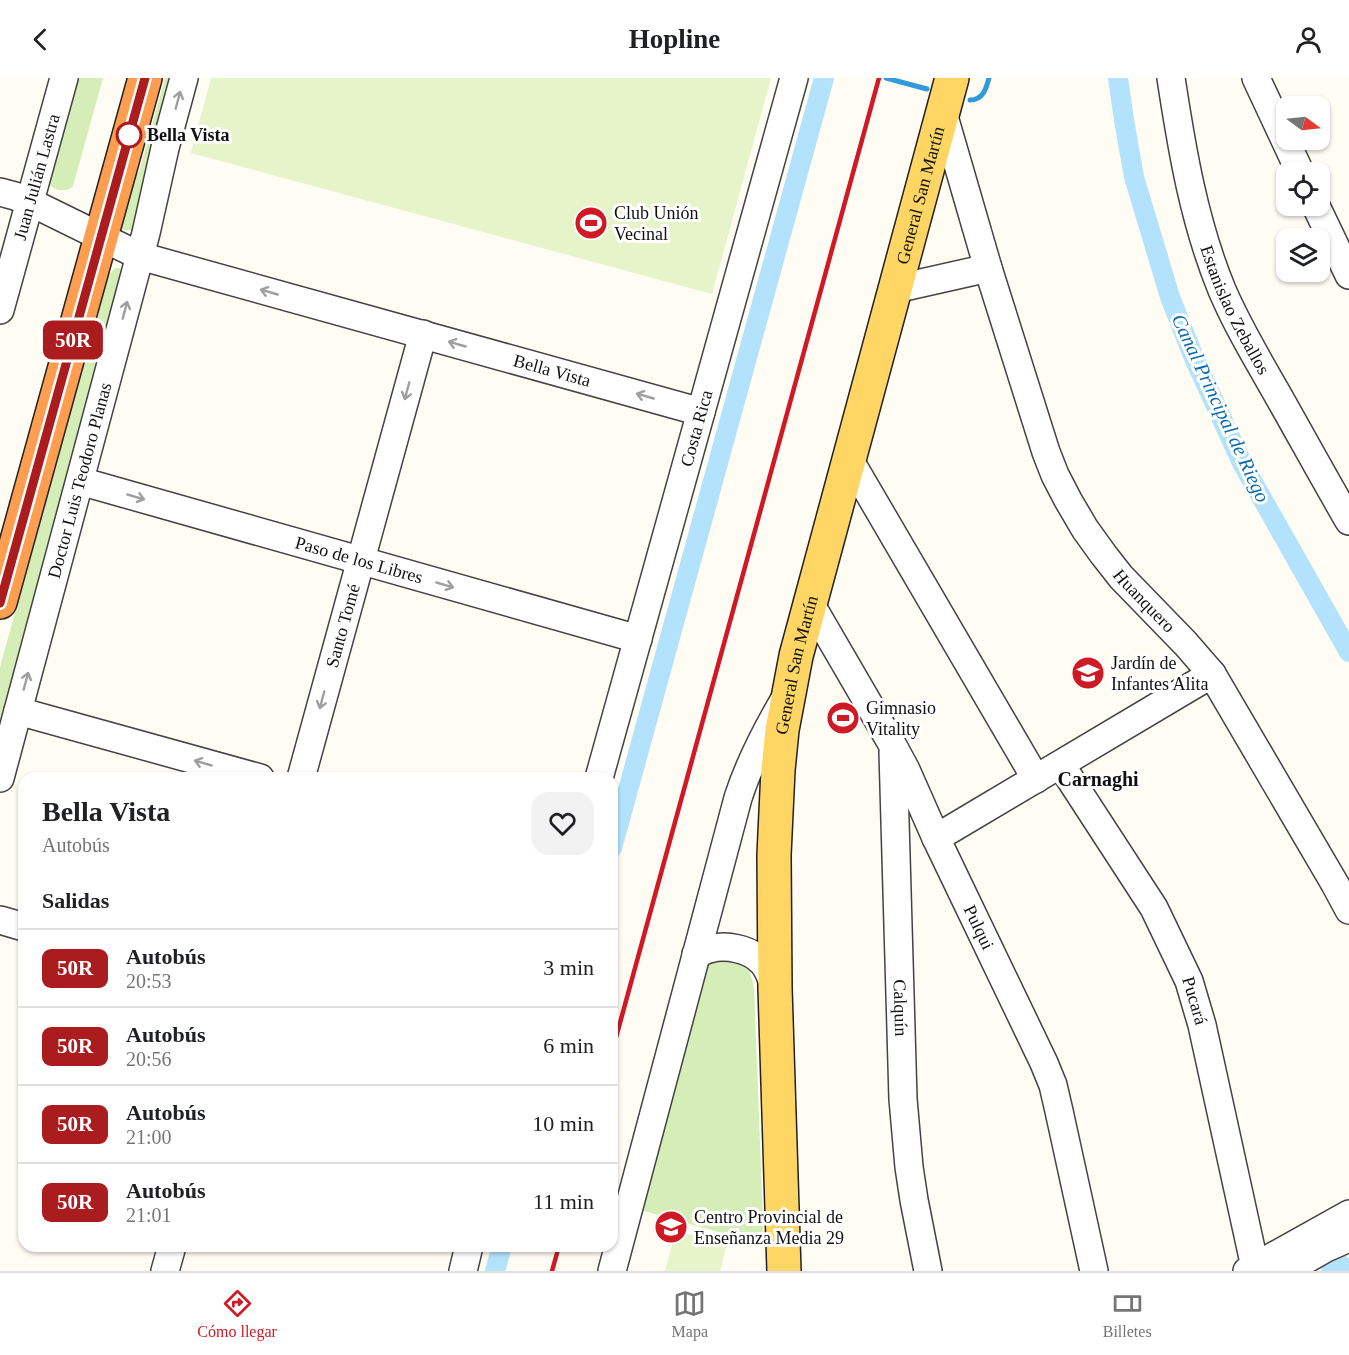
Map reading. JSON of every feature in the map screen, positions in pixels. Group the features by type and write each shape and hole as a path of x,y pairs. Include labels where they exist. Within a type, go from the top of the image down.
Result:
{"highway":[{"path":"0,602 91,232 122,78"},
{"path":"0,516 91,232 145,78"}],"main road":[{"name":"General San Martín","path":"784,1271 775,988 774,855 779,760 788,693 810,603 952,78"}],"street":[{"name":"Juan Julián Lastra","path":"0,310 64,78"},
{"name":"Doctor Luis Teodoro Planas","path":"0,778 140,256 184,78"},
{"name":"Costa Rica","path":"601,772 794,78"},
{"name":"Estanislao Zeballos","path":"1171,78 1197,214 1222,289 1239,326 1349,521"},
{"path":"1256,78 1295,162"},
{"name":"Huanquero","path":"943,113 988,268 1055,475 1085,529 1120,577 1212,674 1349,910"},
{"name":"Bella Vista","path":"0,192 30,202 140,256 701,412"},
{"path":"1321,216 1349,275"},
{"path":"895,289 988,268"},
{"name":"Santo Tomé","path":"303,772 423,334"},
{"path":"849,459 1036,779"},
{"name":"Paso de los Libres","path":"80,481 638,639"},
{"name":"Pulqui","path":"810,603 906,770 1053,1085 1094,1271"},
{"path":"936,838 1212,674"},
{"path":"618,1248 738,798 745,776 763,737 788,693"},
{"path":"18,711 238,772"},
{"name":"Calquín","path":"892,744 903,1099 909,1167 928,1271"},
{"name":"Pucará","path":"1060,765 1154,908 1189,981 1202,1025 1251,1269"},
{"path":"0,920 18,925"},
{"path":"696,954 720,947 743,951 763,962 775,988"},
{"path":"1251,1269 1349,1214"},
{"path":"1286,1271 1326,1248 1349,1238"},
{"path":"165,1271 170,1252"},
{"path":"463,1271 468,1252"},
{"path":"612,1271 617,1252"}],"green space":[{"path":"76,78 103,78 73,186 68,190 61,190 49,184"},
{"path":"165,78 178,78 135,227 124,230 120,228 127,179 139,172"},
{"name":"Club Unión Vecinal","path":"211,78 771,78 712,294 191,153"},
{"path":"115,268 125,271 0,742 0,667 109,274"},
{"path":"724,958 746,967 754,989 764,1245 637,1209 704,970 712,962"},
{"path":"676,1231 727,1244 720,1271 665,1271"}],"waterway":[{"path":"618,826 824,78"},
{"path":"886,78 927,89"},
{"path":"970,100 981,96 989,78"},
{"name":"Canal Principal de Riego","path":"1118,78 1134,177 1170,297 1194,358 1242,463 1349,652"},
{"path":"495,1271 500,1252"},
{"path":"1331,1271 1341,1265"}],"railway":[{"path":"618,1030 879,78"},
{"path":"552,1271 557,1252"}],"bus line":[{"name":"50R","path":"0,603 145,78"}],"place":[{"name":"Bella Vista","path":"129,135"},
{"name":"Club Unión Vecinal","path":"591,223"},
{"name":"Jardín de Infantes Alita","path":"1088,673"},
{"name":"Gimnasio Vitality","path":"843,718"},
{"name":"Centro Provincial de Enseñanza Media 29","path":"671,1227"}],"district":[{"name":"Carnaghi","path":"1098,779"}]}
